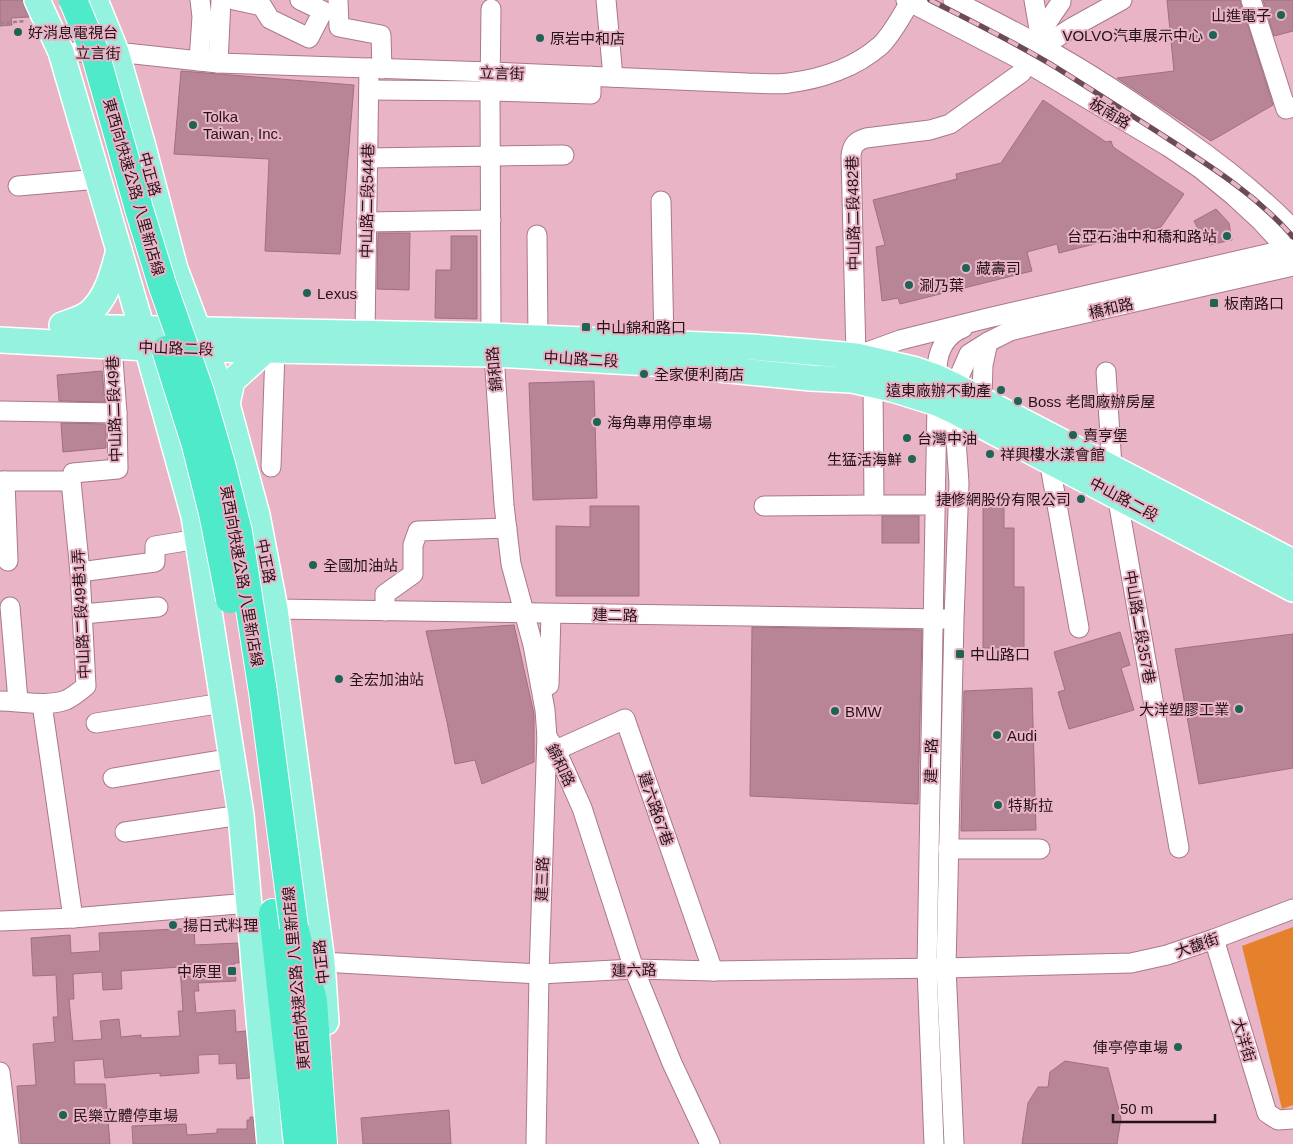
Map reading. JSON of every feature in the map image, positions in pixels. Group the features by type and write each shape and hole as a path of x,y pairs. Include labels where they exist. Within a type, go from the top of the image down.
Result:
{"highway":[{"name":"東西向快速公路 八里新店線","path":"73,0 95,53 162,284 200,392 238,532 274,776 272,914 310,1144"},
{"name":"東西向快速公路 八里新店線","path":"48,6 84,60 124,213 196,444 214,513 251,728 298,1144"},
{"path":"272,914 274,1033 283,1144"},
{"path":"272,914 313,1001 324,1144"}],"main road":[{"name":"中正路","path":"95,0 116,52 175,269 227,404 257,515 276,609 322,962 336,1144"},
{"path":"48,6 194,516 241,815 272,914 270,1144"},
{"path":"60,326 87,314 100,301 111,280 119,250"},
{"path":"172,339 175,269"},
{"path":"127,278 172,339 206,442 223,513 256,695 269,791 304,1144"},
{"name":"中山路二段","path":"0,323 60,326 144,338 202,340 365,333 811,378 852,380 946,399 982,399 1293,562"},
{"name":"中山路二段","path":"0,340 112,346 144,338"},
{"name":"中山路二段","path":"202,340 270,350 493,345 538,338 752,347 856,356 916,370 946,399 984,426 1293,589"},
{"path":"227,404 232,381 270,350"}],"street":[{"path":"199,61 202,18 200,0"},
{"path":"218,64 221,0"},
{"path":"234,0 266,3 270,19 309,38 323,11 300,0"},
{"name":"中山路二段544巷","path":"338,0 338,27 381,34 369,90 365,333"},
{"path":"606,0 613,77"},
{"name":"板南路","path":"953,0 1041,40 1203,152 1246,185 1293,230"},
{"path":"1034,0 1041,40"},
{"path":"1041,40 1061,0"},
{"name":"中山路二段482巷","path":"856,356 851,156 854,144 858,140 866,138 930,130 950,124 1021,74 1029,64 1041,40 1073,27 1122,0"},
{"path":"1251,0 1286,109 1293,107"},
{"name":"立言街","path":"61,52 116,52 218,64 490,72 747,84 789,83 820,77 855,62 881,44 900,19 909,1"},
{"name":"板南路","path":"909,1 1029,64 1169,147 1234,196 1292,255"},
{"name":"錦和路","path":"491,9 490,156 493,345 504,506 511,564 533,644 551,744 582,808 634,969 672,1063 710,1144"},
{"path":"369,90 591,94 591,76"},
{"path":"368,158 564,155"},
{"path":"18,186 99,180"},
{"path":"661,201 664,343"},
{"path":"1251,258 1258,246 1260,230 1258,219"},
{"path":"366,222 491,220"},
{"path":"537,235 538,338"},
{"name":"橋和路","path":"856,356 900,340 988,318 1251,258 1292,255"},
{"name":"橋和路","path":"946,399 969,354 988,342 1010,332 1292,255"},
{"name":"橋和路","path":"946,399 941,347 946,339 959,330 988,318"},
{"path":"982,399 983,365 988,342"},
{"name":"中山路二段49巷","path":"2,481 72,481 73,473 118,469 118,413 112,346"},
{"path":"270,350 271,467"},
{"path":"1106,372 1112,467"},
{"path":"873,385 874,506"},
{"name":"建一路","path":"934,1144 927,968 935,505 946,399"},
{"name":"建一路","path":"946,399 959,483 946,968 954,1144"},
{"path":"0,412 118,413"},
{"path":"1049,460 1079,628"},
{"path":"2,481 8,561"},
{"name":"中山路二段49巷1弄","path":"9,701 42,704 67,700 86,686 83,614 72,481"},
{"name":"中山路二段357巷","path":"1117,495 1179,848"},
{"path":"764,506 935,505"},
{"path":"385,611 384,594 413,574 413,545 418,531 507,528"},
{"path":"80,572 155,562 155,546 198,539"},
{"path":"9,701 10,607"},
{"path":"83,614 158,607"},
{"name":"建二路","path":"276,609 954,619"},
{"name":"建三路","path":"536,1144 539,974 551,744 551,614"},
{"path":"96,722 223,703"},
{"path":"42,704 73,918"},
{"name":"建六路67巷","path":"551,744 625,719 713,971"},
{"path":"113,778 232,758"},
{"path":"125,832 241,815"},
{"path":"948,849 1040,849"},
{"name":"大馥街","path":"946,968 1131,963 1167,955 1293,909"},
{"path":"0,921 272,914"},
{"name":"大洋街","path":"1214,939 1266,1113 1278,1120 1293,1119"},
{"name":"建六路","path":"322,962 539,974 634,969 713,971 946,968"},
{"path":"0,1076 9,1144"}],"path":[{"path":"0,23 48,6"}],"shaded area":[{"path":"1293,927 1293,1105 1282,1109 1242,946"}],"building":[{"path":"0,0 23,0 29,17 11,18 12,25 0,26"},
{"name":"VOLVO汽車展示中心","path":"1167,0 1240,0 1273,105 1211,141 1117,78 1174,71"},
{"name":"山進電子","path":"1263,0 1293,0 1293,31 1274,36"},
{"path":"181,71 354,85 340,254 265,251 269,159 174,154"},
{"path":"1043,100 1106,142 1111,141 1113,147 1184,194 1161,227 1059,253 1057,244 1027,252 1032,271 900,304 898,298 882,301 876,247 885,245 873,200 957,179 956,174 1001,163"},
{"path":"1216,209 1229,223 1232,240 1209,245 1206,231 1200,233 1194,221"},
{"path":"378,233 410,233 409,290 377,289"},
{"path":"451,236 477,236 477,319 435,318 436,270 451,270"},
{"path":"102,371 105,402 59,401 57,375"},
{"path":"594,381 597,498 533,500 529,383"},
{"path":"61,423 106,424 106,448 63,452"},
{"path":"993,501 1000,503 1004,508 1004,528 1014,528 1014,587 1024,587 1024,648 983,648 983,508"},
{"path":"590,506 639,506 639,596 556,596 556,526 590,527"},
{"path":"882,516 919,516 919,543 882,543"},
{"path":"514,625 534,714 534,762 482,784 475,760 455,764 426,631"},
{"name":"BMW","path":"752,627 922,630 918,804 750,796"},
{"path":"1120,632 1130,665 1121,668 1134,710 1069,729 1058,692 1065,690 1054,652"},
{"name":"大洋塑膠工業","path":"1293,634 1293,768 1199,784 1175,649"},
{"name":"Audi","path":"1032,688 1036,830 961,831 964,691"},
{"path":"194,928 195,945 238,943 239,963 234,963 236,981 198,983 199,991 194,991 196,1013 235,1010 236,1032 246,1031 250,1078 237,1079 236,1063 219,1064 219,1054 198,1055 199,1073 160,1076 160,1073 105,1078 103,1059 74,1061 75,1084 105,1084 110,1144 21,1144 17,1086 36,1085 33,1044 55,1042 53,1017 58,1017 56,975 33,976 31,938 70,935 71,953 100,951 99,933","holes":["180,967 183,1011 178,1011 180,1036 141,1038 141,1035 121,1037 119,1019 100,1021 102,1039 73,1041 69,999 74,999 73,974 102,972 103,990 122,989 121,971"]},
{"path":"1065,1061 1108,1068 1121,1118 1117,1144 1022,1144 1028,1103 1038,1087 1048,1087 1050,1072"},
{"path":"449,1110 451,1144 363,1144 361,1118"},
{"path":"250,1117 253,1117 256,1144 133,1144 132,1126 186,1124 187,1135 217,1133 217,1129 247,1129 247,1120 250,1120"}],"railway":[{"path":"930,0 1042,59 1190,153 1244,191 1293,237"}],"place":[{"name":"山進電子","path":"1281,15"},
{"name":"好消息電視台","path":"18,32"},
{"name":"VOLVO汽車展示中心","path":"1213,35"},
{"name":"原岩中和店","path":"540,38"},
{"name":"Tolka Taiwan, Inc.","path":"193,125"},
{"name":"台亞石油中和穚和路站","path":"1227,236"},
{"name":"藏壽司","path":"966,268"},
{"name":"涮乃葉","path":"909,285"},
{"name":"Lexus","path":"307,293"},
{"name":"板南路口","path":"1214,303"},
{"name":"中山錦和路口","path":"586,327"},
{"name":"全家便利商店","path":"644,374"},
{"name":"遠東廠辦不動產","path":"1001,390"},
{"name":"Boss 老闆廠辦房屋","path":"1018,401"},
{"name":"海角專用停車場","path":"597,422"},
{"name":"賣亨堡","path":"1073,435"},
{"name":"台灣中油","path":"907,438"},
{"name":"祥興樓水漾會館","path":"990,454"},
{"name":"生猛活海鮮","path":"912,459"},
{"name":"捷修網股份有限公司","path":"1081,499"},
{"name":"全國加油站","path":"313,565"},
{"name":"中山路口","path":"960,654"},
{"name":"全宏加油站","path":"339,679"},
{"name":"大洋塑膠工業","path":"1239,709"},
{"name":"BMW","path":"835,711"},
{"name":"Audi","path":"997,735"},
{"name":"特斯拉","path":"998,805"},
{"name":"揚日式料理","path":"173,925"},
{"name":"中原里","path":"232,971"},
{"name":"俥亭停車場","path":"1178,1047"},
{"name":"民樂立體停車場","path":"63,1115"}]}
